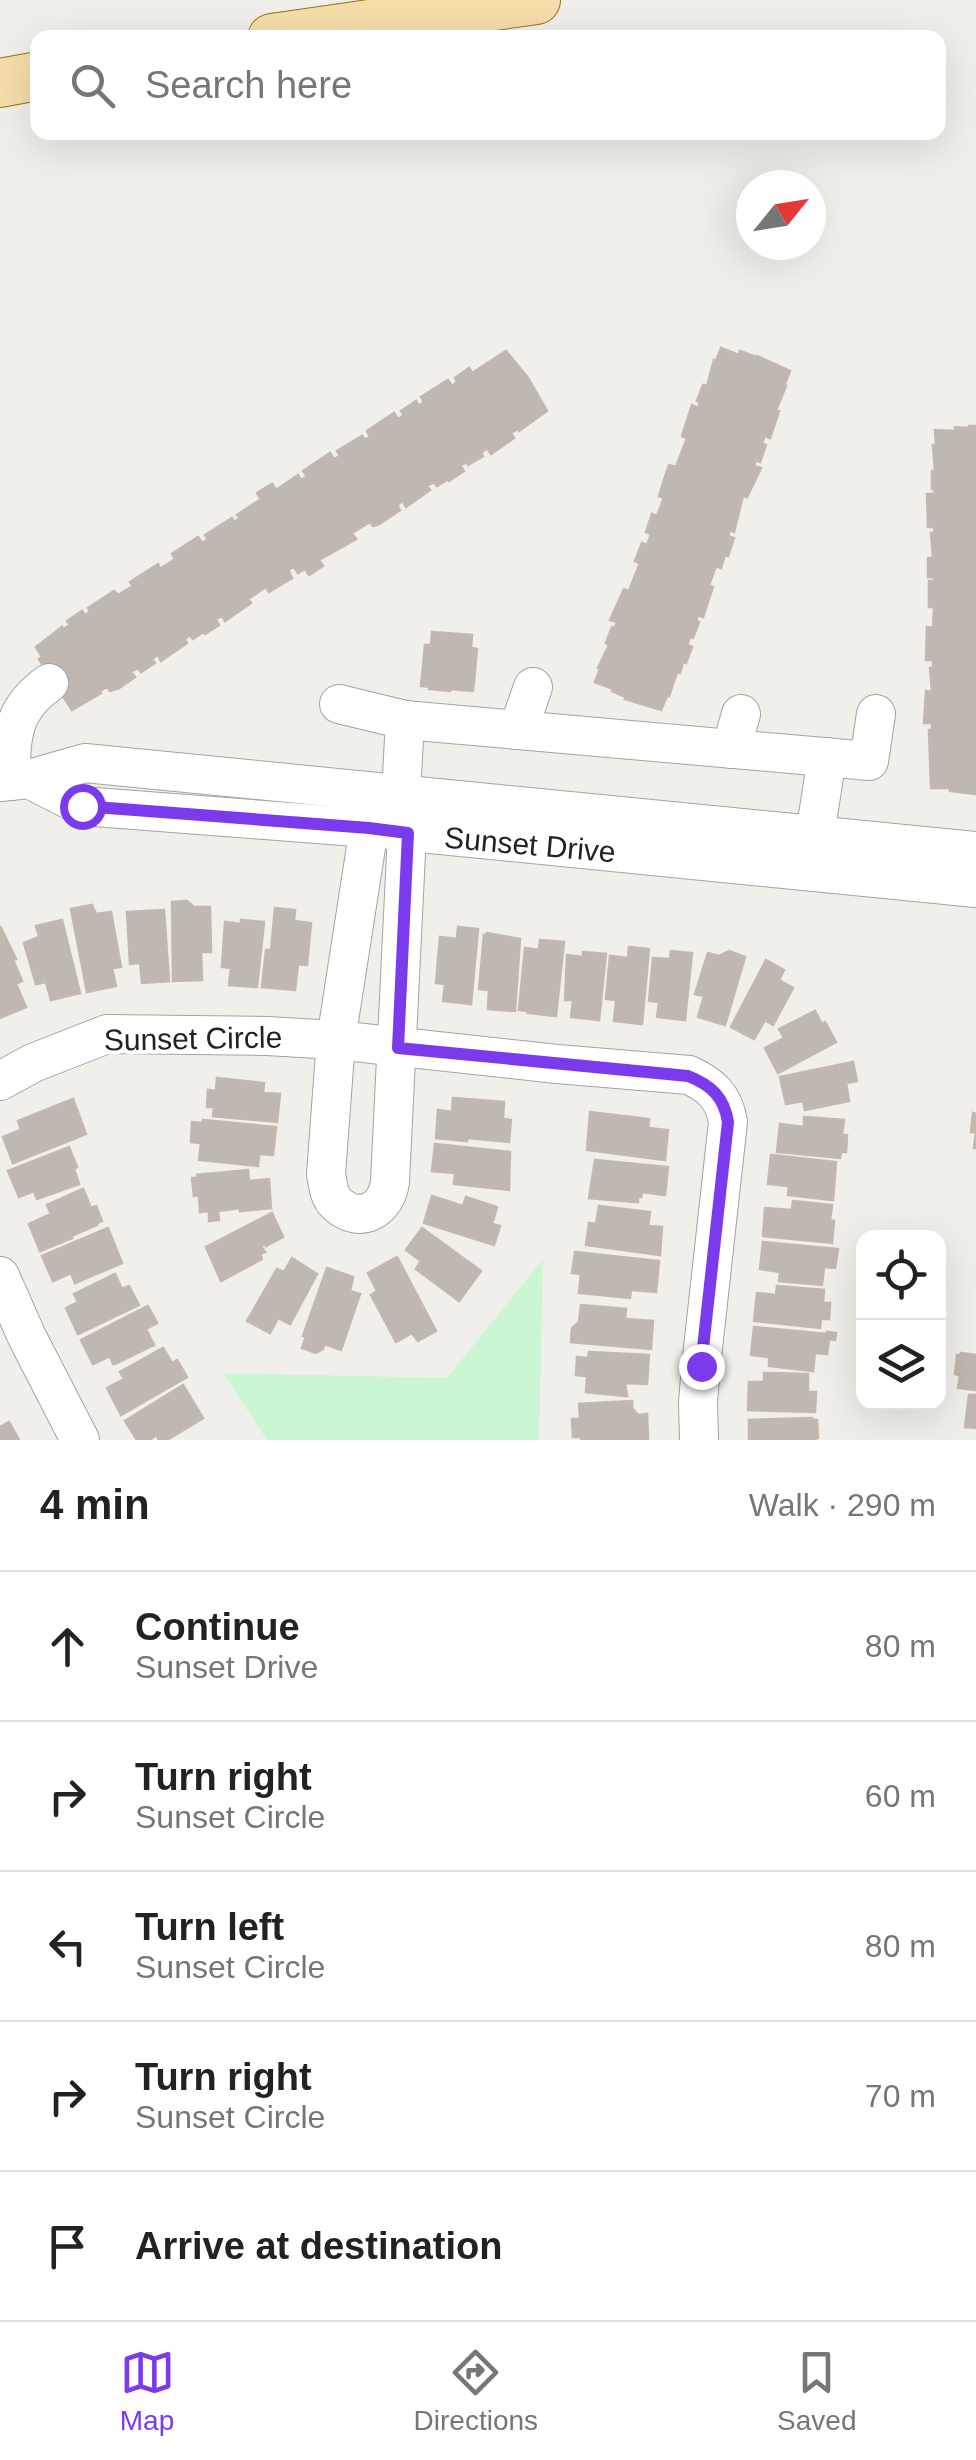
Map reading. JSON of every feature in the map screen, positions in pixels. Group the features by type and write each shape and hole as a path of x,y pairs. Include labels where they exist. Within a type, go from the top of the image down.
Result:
{"main road":[{"path":"328,30 536,0"},
{"path":"0,82 30,77"}],"street":[{"path":"13,781 11,745 16,722 32,695 49,683"},
{"path":"518,730 533,687"},
{"path":"339,704 405,720 518,730 736,731 826,757 869,761 876,714"},
{"path":"400,796 369,828 336,1040 326,1174 335,1203 354,1214 380,1206 388,1191 408,833 400,796 405,720"},
{"path":"814,835 826,757"},
{"name":"Sunset Drive","path":"13,781 86,763 976,850"},
{"name":"Sunset Drive","path":"13,781 82,806 369,828 976,888"},
{"name":"Sunset Circle","path":"0,1081 33,1063 107,1034 336,1040 688,1076 703,1082 726,1107 728,1122 701,1366 699,1440"},
{"path":"0,1276 80,1440"}],"green space":[{"path":"543,1259 539,1440 267,1440 223,1373 447,1378"}],"building":[{"path":"721,348 757,356 790,371 770,438 765,436 760,462 756,460 754,466 761,468 747,497 743,496 734,532 730,530 728,536 734,538 728,556 725,555 721,568 716,566 703,617 698,615 699,622 687,645 692,647 686,663 677,672 661,710 625,699 595,682 609,645 606,643 617,622 610,620 624,589 629,591 640,563 635,561 642,543 647,545 651,534 646,532 652,514 657,516 664,498 659,496 669,465 676,467 687,438 682,436 692,405 698,408 703,385 707,386"},
{"path":"506,351 547,411 511,433 514,438 491,454 487,448 481,453 483,456 460,465 464,471 449,481 437,486 434,482 427,486 430,490 406,507 403,501 397,505 400,510 379,524 373,526 370,522 352,533 356,539 319,560 323,566 309,575 305,569 298,573 294,567 288,570 292,578 269,592 266,587 225,621 222,616 216,619 219,625 205,634 193,639 190,635 185,639 187,643 161,661 158,655 152,659 155,663 141,672 138,668 131,672 135,677 119,688 110,691 107,687 72,710 39,659 42,657 36,647 70,625 67,621 82,611 85,615 90,612 88,608 114,591 118,595 133,586 130,582 158,564 160,569 175,559 172,554 198,537 202,543 208,539 205,535 232,518 234,522 240,518 237,515 261,499 257,493 272,484 276,490 298,475 301,480 307,476 303,471 330,453 334,459 340,456 337,451 362,436 365,440 370,437 367,431 394,413 398,419 404,415 401,411 416,401 419,406 424,402 421,397 448,380 452,386 457,382 455,378 469,368 472,373"},
{"path":"976,426 976,794 931,788 932,723 924,723 926,691 932,692 933,668 933,660 926,660 927,627 933,628 934,607 929,607 929,581 934,581 934,577 928,577 928,558 933,558 931,533 935,533 934,527 928,527 927,494 935,494 935,430 955,431 955,427"},
{"path":"432,632 472,635 471,648 477,649 473,691 421,686 425,645 431,645"},
{"path":"187,901 194,907 210,907 211,952 201,952 202,980 173,981 172,902"},
{"path":"92,905 96,914 111,912 121,967 112,968 116,986 87,992 71,909"},
{"path":"275,908 295,910 294,921 311,923 307,965 298,964 295,990 262,987"},
{"path":"164,910 169,981 142,983 140,963 130,964 127,912"},
{"path":"62,920 80,993 51,1000 46,982 36,984 24,943 39,937 36,926"},
{"path":"241,920 264,922 257,987 229,985 231,968 222,967 225,922 241,924"},
{"path":"0,926 16,959 13,960 22,981 16,984 26,1007 0,1018"},
{"path":"458,927 478,929 471,1004 443,1001 445,984 436,983 440,937 457,939"},
{"path":"487,933 520,939 515,1011 488,1009 489,990 479,989"},
{"path":"540,940 564,942 556,1016 519,1010 525,948 539,950"},
{"path":"629,947 649,949 642,1024 614,1021 616,1000 606,999 610,956 628,958"},
{"path":"671,951 692,953 685,1020 657,1017 659,1002 649,1001 653,958 670,959"},
{"path":"729,951 745,957 725,1025 698,1017 704,996 695,994 708,953 719,956"},
{"path":"583,952 606,954 599,1020 571,1017 573,1000 565,1000 567,955 583,957"},
{"path":"766,960 784,970 779,980 793,988 773,1025 765,1020 754,1039 731,1027"},
{"path":"815,1011 836,1042 778,1073 765,1048 784,1038 779,1029"},
{"path":"853,1062 857,1081 846,1083 849,1101 805,1110 803,1101 786,1104 780,1077"},
{"path":"217,1078 264,1083 263,1093 280,1094 277,1122 213,1116 214,1107 207,1107 208,1090 216,1091"},
{"path":"453,1098 504,1102 503,1119 511,1120 509,1142 436,1138 438,1110 452,1112"},
{"path":"73,1099 86,1134 13,1163 3,1137 21,1130 18,1121"},
{"path":"590,1112 649,1119 648,1128 668,1130 665,1160 587,1150"},
{"path":"973,1113 976,1114 976,1132 971,1132"},
{"path":"804,1117 844,1120 846,1152 841,1152 840,1158 777,1152 780,1124 804,1127"},
{"path":"192,1122 276,1127 273,1155 259,1154 258,1166 199,1160 201,1143 191,1142"},
{"path":"435,1144 510,1152 509,1190 454,1184 455,1173 432,1171"},
{"path":"69,1147 79,1184 37,1199 34,1191 19,1197 8,1171"},
{"path":"771,1155 836,1162 833,1200 788,1195 789,1186 768,1184"},
{"path":"595,1160 668,1167 665,1195 642,1192 638,1202 589,1198"},
{"path":"248,1170 249,1181 269,1179 271,1208 218,1211 219,1220 209,1221 209,1211 200,1212 192,1178"},
{"path":"83,1189 102,1221 40,1251 29,1224 51,1214 47,1205"},
{"path":"432,1196 463,1206 466,1197 497,1207 492,1224 500,1226 494,1245 424,1223"},
{"path":"793,1201 832,1205 832,1243 763,1236 765,1208 792,1210"},
{"path":"599,1206 650,1212 648,1226 662,1227 660,1255 586,1245 589,1223 596,1224"},
{"path":"272,1213 283,1237 261,1246 265,1252 260,1254 262,1259 221,1281 206,1247"},
{"path":"108,1228 122,1263 75,1283 71,1273 53,1281 42,1256"},
{"path":"422,1228 481,1271 459,1301 416,1269 421,1261 406,1250"},
{"path":"763,1242 838,1249 835,1268 824,1267 822,1285 779,1281 780,1272 760,1269"},
{"path":"575,1252 659,1261 656,1292 631,1290 630,1298 579,1293 581,1274 572,1273"},
{"path":"397,1257 436,1331 418,1341 412,1333 396,1342 371,1295 377,1291 368,1273"},
{"path":"292,1258 317,1274 290,1324 278,1318 270,1333 247,1321 277,1269 284,1272"},
{"path":"327,1268 353,1277 350,1291 360,1294 341,1350 324,1344 316,1353 302,1348 306,1337 303,1336"},
{"path":"115,1274 122,1289 129,1286 139,1305 78,1334 66,1308 78,1302 74,1294"},
{"path":"777,1286 824,1290 823,1303 830,1303 829,1319 821,1319 820,1328 754,1321 757,1293 776,1295"},
{"path":"581,1305 626,1309 625,1319 653,1321 651,1349 571,1342"},
{"path":"148,1306 157,1323 146,1329 154,1345 115,1364 110,1356 93,1364 81,1340"},
{"path":"754,1327 836,1333 835,1340 829,1339 827,1354 815,1353 813,1371 769,1366 769,1357 751,1355"},
{"path":"163,1348 172,1363 177,1360 187,1377 121,1415 107,1388 124,1379 120,1372"},
{"path":"589,1352 649,1355 647,1384 625,1383 627,1396 586,1392 587,1376 576,1375 577,1357 588,1358"},
{"path":"957,1355 976,1355 976,1390 958,1388 960,1376 955,1374"},
{"path":"764,1373 808,1374 808,1392 816,1392 815,1412 748,1410 749,1382 764,1382"},
{"path":"183,1385 203,1418 167,1440 159,1440 157,1435 137,1440 125,1421"},
{"path":"969,1395 976,1395 976,1428 965,1427"},
{"path":"632,1401 638,1415 647,1414 648,1440 573,1437 572,1419 580,1419 579,1404"},
{"path":"749,1420 817,1420 818,1438 813,1440 749,1440"},
{"path":"9,1422 19,1440 0,1440 0,1427"}],"route":[{"path":"82,806 408,833 398,1048 688,1076 716,1092 726,1107 728,1122 701,1366"}]}
